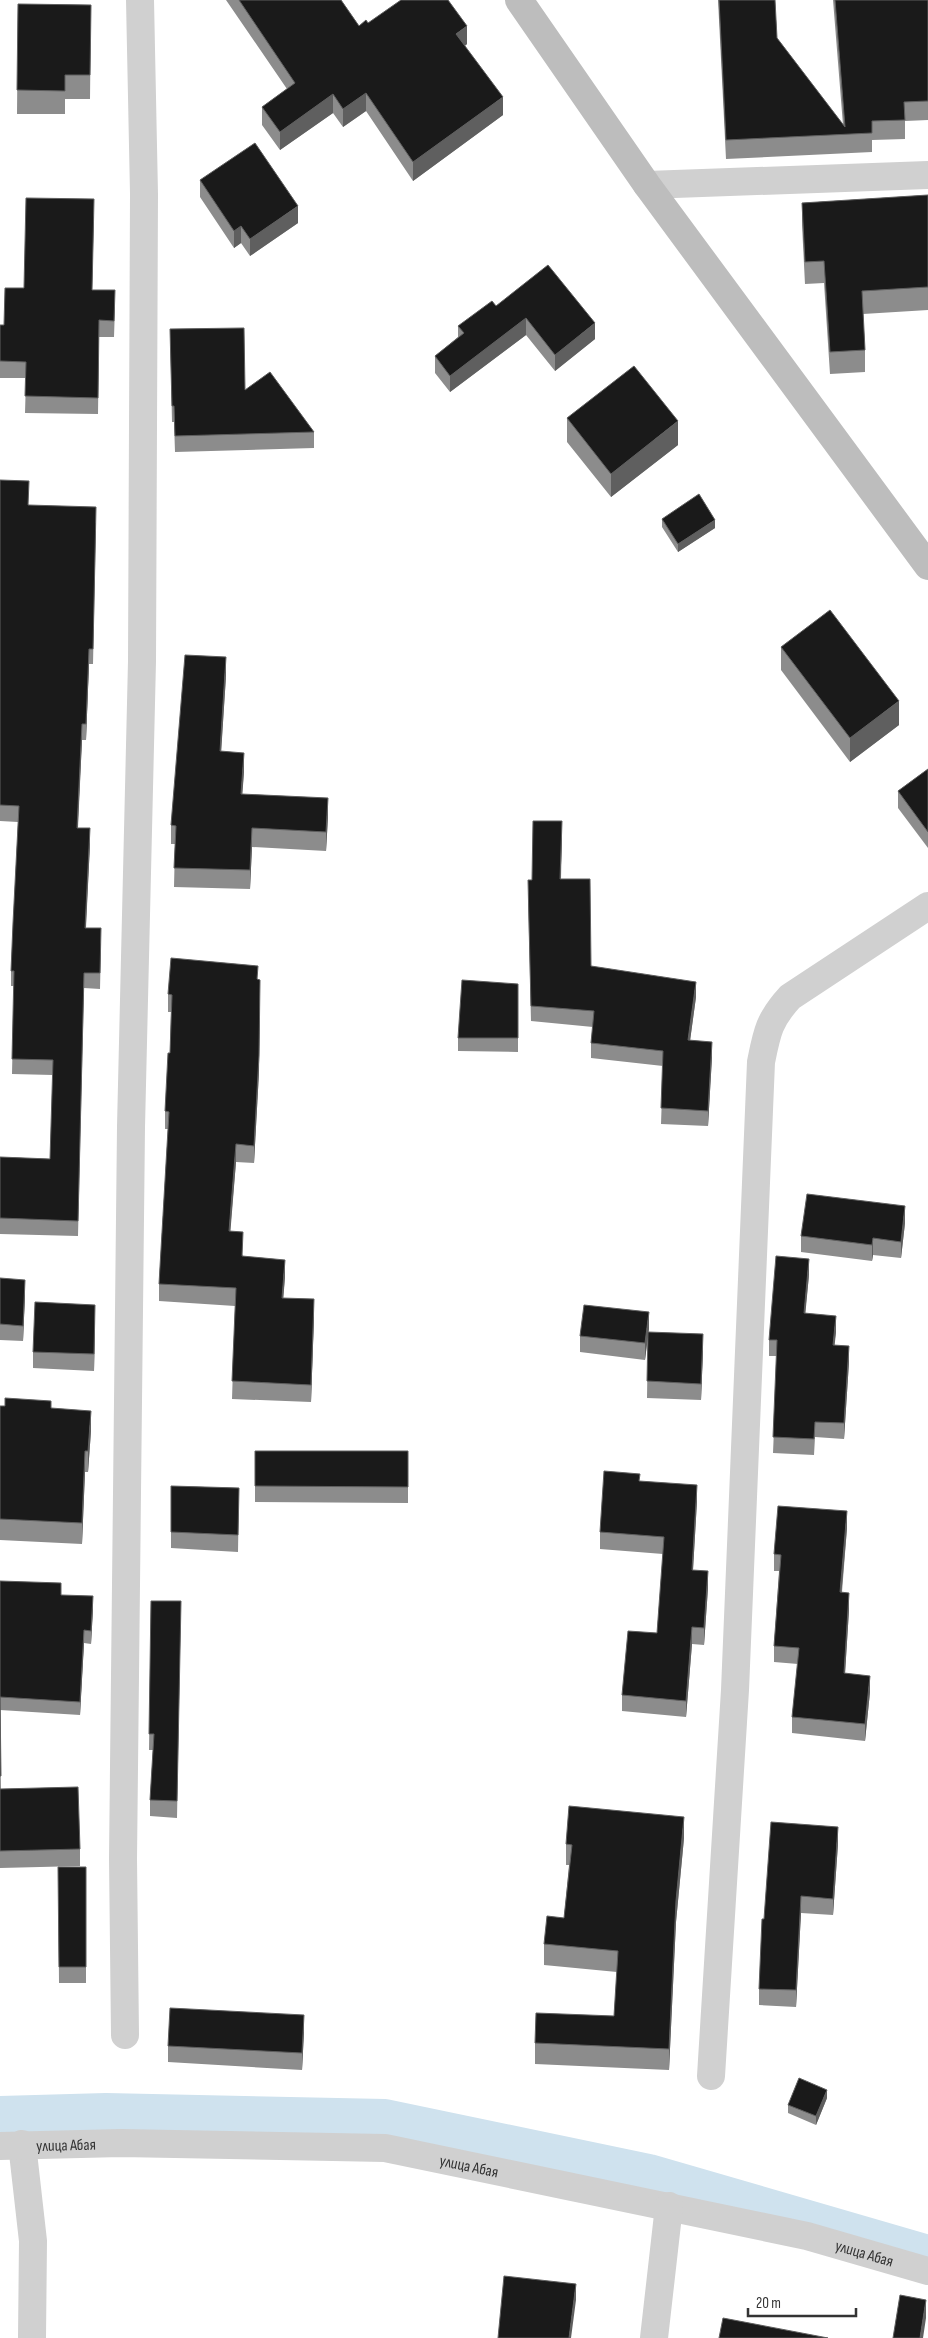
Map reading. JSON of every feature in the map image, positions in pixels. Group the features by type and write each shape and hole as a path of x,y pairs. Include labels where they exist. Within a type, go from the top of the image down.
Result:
{"main road":[{"path":"519,0 648,185 928,566"}],"street":[{"path":"125,2035 123,1859 131,1177 142,651 144,185 140,0"},
{"path":"648,185 928,175"},
{"path":"711,2076 735,1690 761,1062 767,1033 774,1014 790,997 928,906"},
{"name":"улица Абая","path":"11,2145 121,2143 385,2148 807,2236 928,2271"},
{"path":"11,2145 33,2241 32,2338"},
{"path":"654,2338 669,2206"}],"building":[{"path":"239,0 341,0 359,26 366,20 368,23 401,0 448,0 467,26 456,34 503,97 413,162 366,93 343,109 333,94 280,132 262,107 295,83"},
{"path":"719,0 775,0 777,38 845,127 835,0 928,0 928,101 904,102 905,120 872,121 872,133 726,140"},
{"path":"18,4 91,5 90,75 65,75 65,91 17,90"},
{"path":"255,143 298,206 250,239 241,226 234,231 200,180"},
{"path":"928,195 928,287 862,291 865,350 830,352 824,261 805,262 802,203"},
{"path":"26,198 94,199 92,290 115,290 114,321 99,320 98,398 25,396 26,362 0,361 0,325 4,325 5,288 24,288"},
{"path":"548,265 595,323 555,355 526,318 450,376 435,356 464,333 458,326 492,301 496,306"},
{"path":"244,328 245,390 270,372 314,432 175,436 174,406 172,406 170,329"},
{"path":"634,366 678,421 611,474 567,418"},
{"path":"0,480 29,481 28,505 96,507 93,649 89,649 86,724 82,724 77,828 90,828 85,928 101,928 100,973 84,973 78,1221 0,1218 0,1157 50,1159 53,1060 12,1059 14,971 11,971 19,806 0,805"},
{"path":"699,494 715,520 678,544 662,519"},
{"path":"830,610 899,701 850,738 781,647"},
{"path":"185,655 226,657 220,751 244,753 241,794 328,798 326,832 252,828 250,870 174,868 176,826 171,825"},
{"path":"928,769 928,832 898,791"},
{"path":"533,821 562,821 560,879 590,879 591,966 696,982 688,1040 712,1042 708,1111 661,1108 663,1051 591,1043 594,1011 531,1006 528,880 532,880"},
{"path":"171,958 258,966 257,979 260,980 259,1055 254,1146 236,1144 229,1231 243,1232 242,1256 285,1260 282,1298 314,1299 311,1385 232,1381 236,1288 159,1284 169,1112 165,1111 168,1053 170,1053 172,995 168,994"},
{"path":"462,980 518,984 518,1038 458,1038"},
{"path":"807,1194 905,1206 901,1242 873,1238 872,1245 801,1236"},
{"path":"776,1256 809,1259 804,1313 836,1316 833,1345 849,1346 844,1423 815,1422 814,1439 773,1437 777,1340 769,1340"},
{"path":"0,1278 25,1280 23,1326 0,1324"},
{"path":"35,1302 95,1305 94,1354 33,1352"},
{"path":"584,1305 649,1312 645,1343 580,1336"},
{"path":"648,1332 703,1334 701,1384 647,1381"},
{"path":"5,1398 51,1401 51,1408 91,1411 88,1451 85,1451 82,1523 0,1519 0,1406 5,1406"},
{"path":"255,1451 408,1451 408,1487 255,1486"},
{"path":"604,1471 640,1474 639,1481 697,1485 692,1570 708,1571 704,1628 692,1627 686,1701 622,1695 628,1631 657,1633 664,1537 600,1532"},
{"path":"171,1486 239,1488 238,1535 171,1532"},
{"path":"778,1506 847,1511 840,1592 849,1593 844,1673 870,1676 865,1724 792,1717 799,1648 774,1646 781,1555 774,1554"},
{"path":"0,1581 61,1583 61,1595 93,1596 91,1631 84,1630 80,1702 0,1697"},
{"path":"151,1601 181,1601 177,1801 150,1800 154,1734 149,1734"},
{"path":"0,1697 1,1776 0,1776"},
{"path":"78,1787 80,1849 0,1851 0,1789"},
{"path":"569,1806 684,1817 676,1901 669,2049 535,2043 536,2013 614,2016 618,1951 544,1944 547,1916 564,1918 572,1845 566,1844"},
{"path":"771,1822 838,1827 833,1899 801,1896 796,1990 759,1989 762,1919 764,1919"},
{"path":"58,1867 86,1867 86,1967 59,1967"},
{"path":"170,2008 304,2015 302,2053 168,2046"},
{"path":"799,2078 827,2090 816,2116 788,2105"},
{"path":"504,2276 576,2284 569,2338 498,2338"},
{"path":"900,2295 926,2300 920,2338 893,2338"},
{"path":"723,2318 828,2338 719,2338"}],"waterway":[{"path":"0,2115 106,2112 385,2118 649,2173 928,2254"}]}
